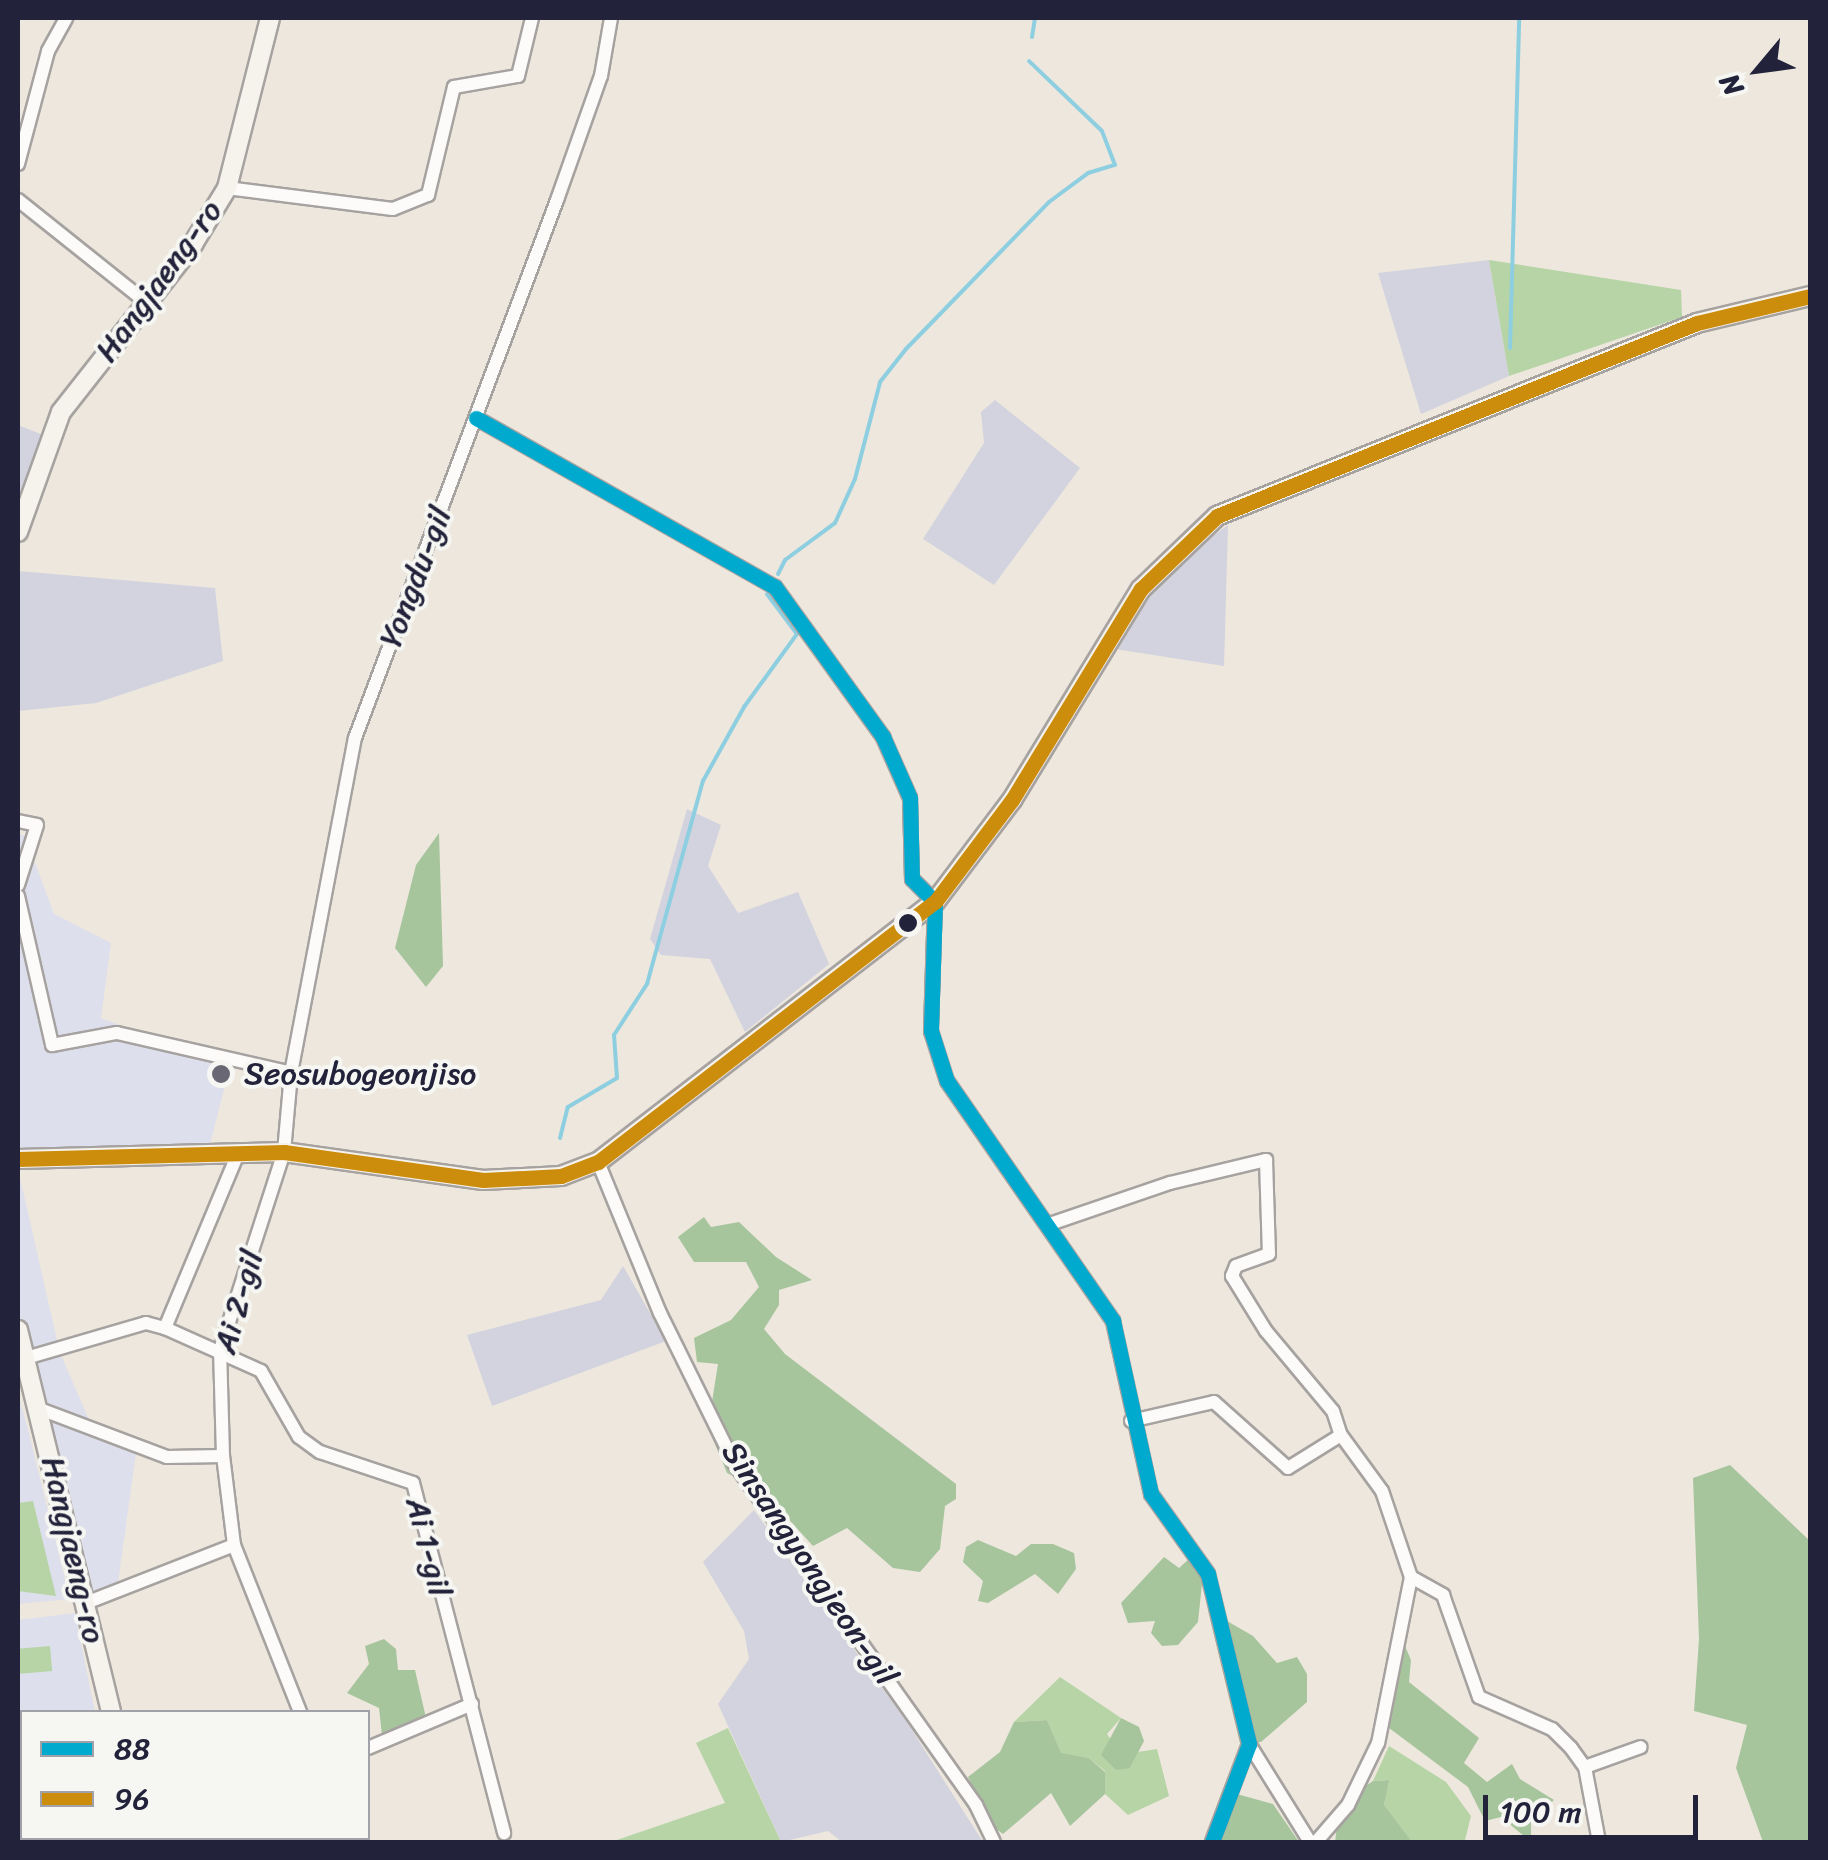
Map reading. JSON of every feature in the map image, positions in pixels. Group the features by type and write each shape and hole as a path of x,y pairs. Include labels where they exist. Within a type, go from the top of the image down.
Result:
{"main road":[{"name":"Hangjaeng-ro","path":"18,532 60,412 147,303 226,188 270,18"},
{"path":"18,1159 284,1152 483,1180 561,1176 598,1162 935,902 1012,800 1141,589 1217,516 1697,323 1810,296"},
{"name":"Hangjaeng-ro","path":"18,1330 111,1710"}],"street":[{"path":"18,164 48,51 66,18"},
{"path":"226,188 393,208 428,195 454,87 518,76 532,18"},
{"name":"Yongdu-gil","path":"284,1152 290,1073 355,738 601,76 611,18"},
{"path":"18,200 147,303"},
{"path":"476,418 774,587 882,737 910,798 912,879 935,902 931,1031 947,1082 1050,1224 1114,1321 1131,1422 1151,1494 1208,1574 1249,1744 1313,1842 1348,1804 1378,1742 1411,1577 1382,1492 1341,1435 1333,1411 1266,1331 1232,1276 1236,1266 1269,1254 1266,1160 1170,1183 1050,1224"},
{"path":"18,821 37,825 18,885"},
{"path":"18,896 52,1044 117,1033 290,1073"},
{"path":"165,1328 239,1151"},
{"name":"Ai 2-gil","path":"284,1152 220,1350 222,1456 234,1545 299,1710"},
{"name":"Sinsangyongjeon-gil","path":"598,1162 660,1313 734,1463 976,1804 994,1842"},
{"name":"Ai 1-gil","path":"26,1358 146,1322 165,1328 261,1371 298,1437 320,1452 413,1483 472,1704"},
{"path":"1131,1422 1214,1402 1288,1468 1341,1435"},
{"path":"40,1409 167,1457 222,1456"},
{"path":"86,1603 234,1545"},
{"path":"1411,1577 1443,1596 1479,1697 1552,1729 1585,1768 1598,1842"},
{"path":"370,1747 472,1704 504,1832"},
{"path":"1212,1842 1249,1744"},
{"path":"1585,1768 1640,1747"}],"shaded area":[{"path":"1489,260 1509,376 1421,414 1378,273"},
{"path":"995,400 1080,468 994,585 923,539 984,443 981,412"},
{"path":"18,425 43,435 18,510"},
{"path":"1228,525 1224,666 1115,649 1165,571"},
{"path":"18,571 215,588 223,661 96,703 18,711"},
{"path":"687,809 721,825 708,866 738,913 798,892 829,964 745,1032 710,959 661,955 650,939"},
{"path":"18,834 25,836 54,914 111,943 101,1018 230,1066 210,1144 18,1151"},
{"path":"18,1169 60,1353 97,1438 136,1453 118,1583 93,1591 18,1313"},
{"path":"623,1266 666,1341 492,1406 467,1335 601,1300"},
{"path":"18,1393 27,1426 70,1599 18,1604"},
{"path":"754,1510 908,1724 983,1842 842,1842 828,1831 781,1842 718,1704 749,1659 744,1631 703,1562"},
{"path":"75,1613 95,1710 20,1710 18,1727 18,1620"}],"green space":[{"path":"1489,260 1681,290 1682,317 1509,376"},
{"path":"439,833 443,966 426,987 395,948 416,865"},
{"path":"704,1217 711,1227 739,1222 776,1257 812,1280 779,1290 779,1305 764,1329 785,1354 956,1484 956,1499 945,1506 940,1549 920,1572 893,1568 847,1528 813,1546 763,1491 727,1473 708,1427 718,1364 697,1362 694,1338 731,1320 759,1287 746,1262 694,1262 678,1237"},
{"path":"1730,1465 1810,1541 1810,1842 1763,1842 1736,1768 1747,1725 1694,1711 1699,1639 1693,1478"},
{"path":"33,1501 56,1596 18,1591 18,1503"},
{"path":"978,1540 1016,1556 1031,1544 1053,1544 1074,1553 1076,1569 1058,1594 1035,1574 988,1603 978,1601 983,1581 963,1562 966,1547"},
{"path":"1164,1557 1179,1568 1189,1559 1203,1574 1198,1622 1178,1645 1162,1646 1151,1633 1155,1621 1128,1623 1121,1603"},
{"path":"1208,1610 1253,1636 1277,1663 1297,1657 1307,1674 1307,1702 1261,1742 1240,1743"},
{"path":"384,1639 396,1649 398,1670 415,1670 426,1718 382,1735 379,1708 347,1693 369,1664 365,1646"},
{"path":"1402,1639 1411,1660 1409,1682 1479,1738 1464,1763 1487,1782 1512,1764 1520,1779 1554,1800 1531,1821 1531,1842 1501,1817 1485,1821 1468,1787 1385,1725"},
{"path":"50,1646 52,1671 20,1674 18,1649"},
{"path":"1060,1677 1121,1718 1107,1734 1130,1768 1138,1752 1157,1749 1169,1796 1128,1815 1105,1794 1105,1771 1089,1758 1061,1754 1047,1720 1014,1722"},
{"path":"1121,1718 1139,1727 1144,1741 1130,1768 1116,1770 1101,1755"},
{"path":"1047,1720 1061,1753 1089,1758 1105,1772 1105,1794 1070,1826 1051,1793 1003,1834 991,1825 968,1777 1000,1752 1014,1722"},
{"path":"728,1728 781,1842 611,1842 725,1803 696,1743"},
{"path":"1389,1746 1446,1782 1471,1816 1465,1840 1412,1842 1392,1818 1384,1805 1388,1780 1373,1781"},
{"path":"1389,1780 1384,1805 1412,1842 1335,1842 1340,1803 1373,1781"},
{"path":"1237,1794 1273,1804 1299,1842 1218,1842"}],"waterway":[{"path":"1032,37 1035,18"},
{"path":"1510,348 1519,18"},
{"path":"778,574 785,560 835,523 855,479 880,382 906,349 1049,202 1088,173 1115,165 1102,131 1029,61"},
{"path":"560,1138 568,1107 617,1078 614,1035 647,984 703,781 744,707 797,634 767,594"}],"transit line":[{"name":"96","path":"18,1159 284,1152 483,1180 561,1176 598,1162 935,902 1012,800 1141,589 1217,516 1697,323 1810,296"},
{"name":"88","path":"476,418 775,587 883,737 910,798 912,879 935,902 931,1031 947,1081 1113,1321 1151,1494 1208,1574 1249,1744 1212,1842"}],"place":[{"name":"Seosubogeonjiso","path":"221,1074"}]}
